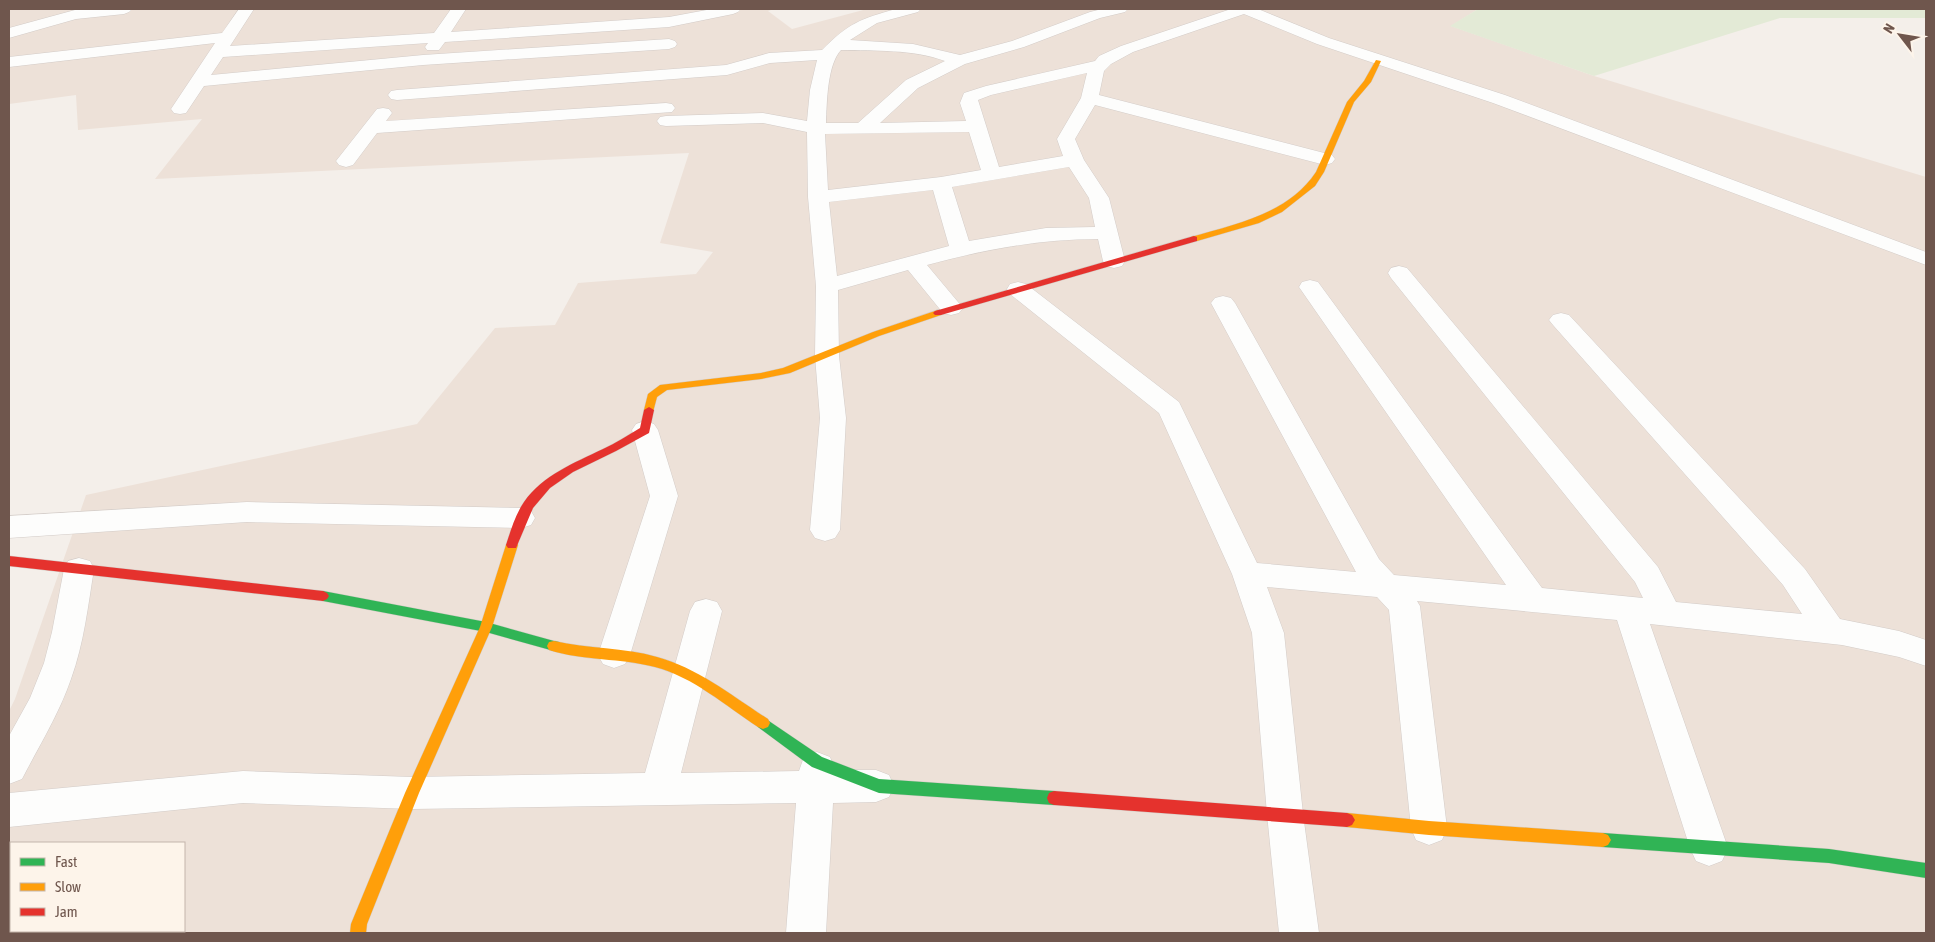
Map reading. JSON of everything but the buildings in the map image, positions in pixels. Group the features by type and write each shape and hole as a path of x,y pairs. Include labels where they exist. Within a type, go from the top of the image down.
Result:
{"street":[{"path":"9,33 75,15 124,9"},
{"path":"180,109 246,9"},
{"path":"346,161 441,36 458,9"},
{"path":"218,52 670,22 733,9"},
{"path":"824,530 832,418 827,356 827,286 818,197 816,128 819,90 831,50 856,28 872,20 913,9"},
{"path":"864,129 912,84 958,60 1018,44 1078,21 1120,9"},
{"path":"992,174 968,100 975,95 1099,65 1127,49 1245,9 1323,41 1499,99 1926,259"},
{"path":"666,122 670,22"},
{"path":"11,65 32,27"},
{"path":"856,28 888,45"},
{"path":"11,65 228,37"},
{"path":"199,81 423,60 669,44"},
{"path":"397,95 727,70 769,58 888,45 917,48 958,60"},
{"path":"614,655 664,496 645,430 652,396 664,387 761,376 786,371 827,356 876,334 950,308 1256,221 1280,210 1312,184 1351,102 1367,82 1378,60"},
{"path":"1099,65 1096,70 1090,98 1066,139 1074,160 1099,198 1114,261"},
{"path":"1090,98 1325,159"},
{"path":"371,128 666,122 763,118 816,128 864,129 976,126"},
{"path":"818,197 941,183 1074,160"},
{"path":"941,183 961,250"},
{"path":"827,286 961,250 1045,234 1107,233"},
{"path":"913,263 950,308"},
{"path":"1399,273 1647,575 1666,613"},
{"path":"1310,287 1533,600"},
{"path":"1018,289 1170,408 1247,574 1268,632 1285,814 1299,933"},
{"path":"1223,304 1368,567 1404,606 1429,828"},
{"path":"1561,320 1794,577 1831,631"},
{"path":"358,933 359,924 412,793 486,627 521,518 537,494 564,471 615,448 645,430"},
{"path":"9,526 247,512 521,518"},
{"path":"9,561 332,597 486,627 553,647 631,656 658,662 690,677 766,725 817,774"},
{"path":"9,768 49,694 68,632 79,569"},
{"path":"1247,574 1629,609 1831,631 1903,644 1926,653"},
{"path":"1629,609 1709,848"},
{"path":"659,789 706,611"},
{"path":"9,810 243,787 412,793 659,789 817,774 879,786 1285,814 1429,828 1829,856 1926,871"},
{"path":"806,933 817,774"}],"shaded area":[{"path":"9,9 774,9 768,11 792,29 867,9 1478,9 1451,26 1594,76 1926,177 1926,933 9,933 9,711 15,699 86,495 417,424 495,328 555,325 578,283 696,274 713,252 660,243 689,153 155,179 202,119 78,130 76,95 9,104"}],"green space":[{"path":"1478,9 1926,9 1926,18 1780,18 1594,76 1450,26"}],"traffic: fast":[{"path":"323,596 486,627 554,646"},
{"path":"763,723 817,762 879,786 1054,798"},
{"path":"1603,840 1829,856 1926,871"}],"traffic: slow":[{"path":"1194,239 1256,221 1279,210 1312,184 1320,172 1351,102 1367,82 1378,61"},
{"path":"649,410 652,396 664,387 761,376 786,371 876,334 938,313"},
{"path":"358,933 359,924 412,793 486,627 512,545"},
{"path":"554,646 644,659 670,666 697,680 763,723"},
{"path":"1347,820 1429,828 1603,840"}],"traffic: jam":[{"path":"938,313 1194,239"},
{"path":"512,545 517,528 528,506 546,485 569,470 613,449 645,430 649,410"},
{"path":"9,561 323,596"},
{"path":"1054,798 1347,820"}]}
